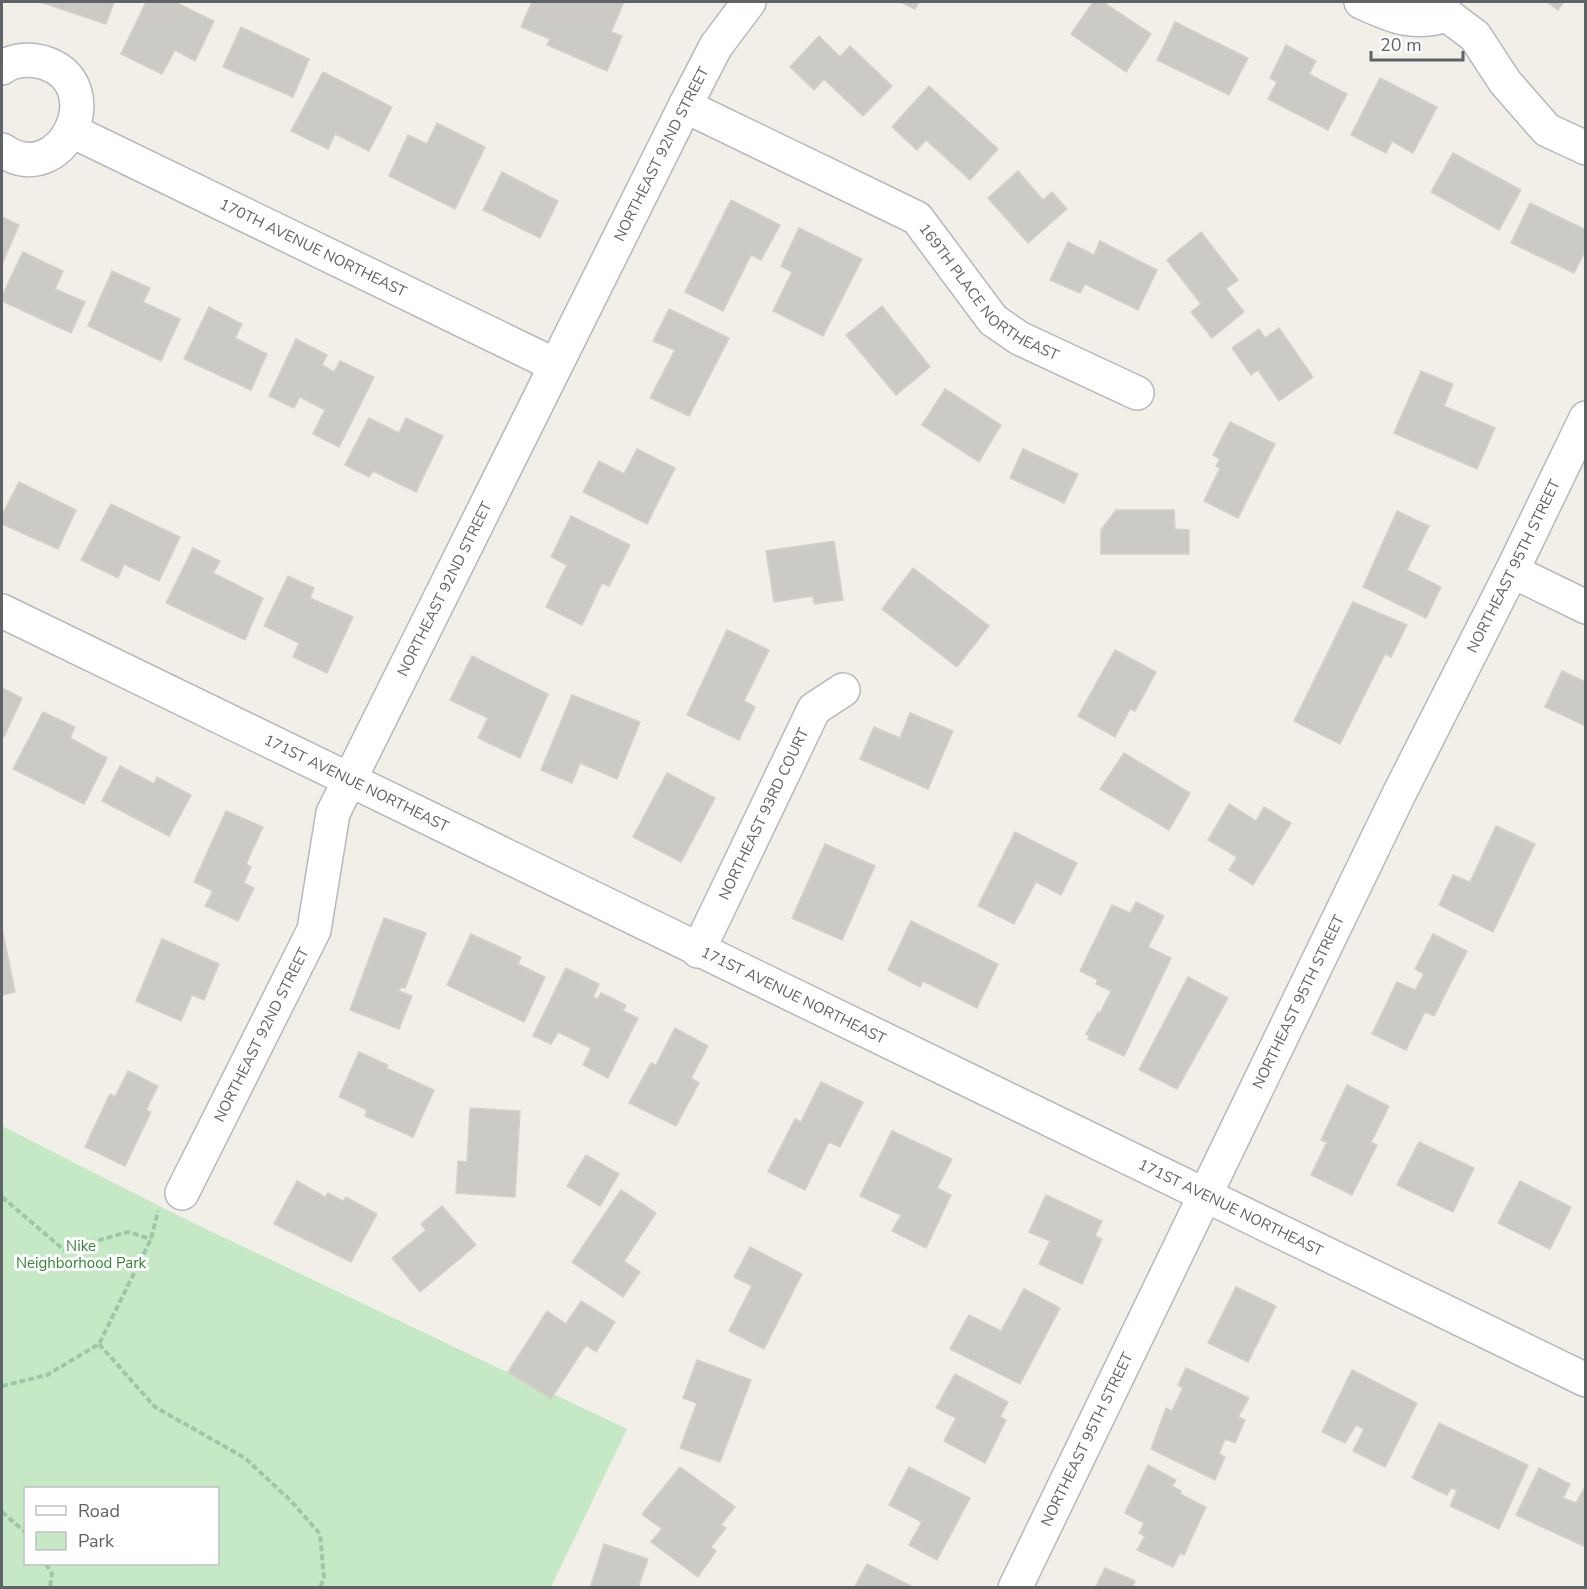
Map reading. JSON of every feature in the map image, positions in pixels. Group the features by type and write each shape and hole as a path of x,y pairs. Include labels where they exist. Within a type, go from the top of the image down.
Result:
{"street":[{"name":"NORTHEAST 92ND STREET","path":"172,1198 314,930 333,813 685,106 716,46 749,2"},
{"path":"1361,2 1396,18 1428,21 1443,8 1475,36 1505,82 1547,130 1586,148"},
{"path":"2,68 19,61 35,60 50,65 62,74 71,86 76,100 77,116 72,131 51,153 36,158 21,158 2,150"},
{"name":"169TH PLACE NORTHEAST","path":"685,106 917,218 993,320 1019,338 1137,393"},
{"name":"170TH AVENUE NORTHEAST","path":"72,131 555,365"},
{"name":"NORTHEAST 95TH STREET","path":"1016,1587 1399,794 1512,572 1586,418"},
{"path":"1512,572 1586,607"},
{"name":"171ST AVENUE NORTHEAST","path":"2,611 698,951 1586,1380"},
{"name":"NORTHEAST 93RD COURT","path":"698,951 814,709 843,690"}],"path":[{"path":"2,1197 64,1250 128,1232 151,1239"},
{"path":"2,1386 47,1375 99,1344 172,1198"},
{"path":"99,1344 155,1407 245,1458 291,1501 320,1534 324,1578 320,1587"},
{"path":"2,1512 24,1531"},
{"path":"47,1565 52,1574 50,1587"}],"green space":[{"name":"Nike Neighborhood Park","path":"2,1126 187,1220 627,1429 551,1587 2,1587"}],"building":[{"path":"40,2 114,2 106,24"},
{"path":"146,2 175,2 214,21 195,61 175,50 162,74 121,54"},
{"path":"532,2 624,2 611,32 622,36 607,71 547,45 550,39 521,27"},
{"path":"900,2 919,2 915,9"},
{"path":"1093,2 1103,2 1151,34 1126,72 1071,34"},
{"path":"1547,2 1564,2 1558,10"},
{"path":"1175,22 1248,58 1229,95 1157,60"},
{"path":"241,27 309,59 293,97 223,67"},
{"path":"819,36 840,57 850,46 892,86 863,116 824,79 814,90 790,67"},
{"path":"1286,45 1316,61 1309,74 1347,94 1328,130 1268,99 1277,82 1270,78"},
{"path":"323,72 392,107 369,151 335,134 328,149 291,131"},
{"path":"1380,78 1437,107 1413,153 1392,141 1386,153 1351,135"},
{"path":"929,86 998,149 970,180 926,140 917,150 892,127"},
{"path":"437,123 485,147 455,209 389,176 408,135 427,144"},
{"path":"1453,153 1521,190 1499,230 1431,192"},
{"path":"1018,171 1043,200 1052,192 1067,209 1028,243 988,198"},
{"path":"502,172 558,201 540,238 483,210"},
{"path":"731,200 780,225 761,260 751,255 723,311 685,292"},
{"path":"1530,203 1586,230 1586,249 1574,273 1511,243"},
{"path":"2,217 19,225 2,264"},
{"path":"799,228 862,259 823,336 773,311 792,272 781,266"},
{"path":"1201,232 1238,280 1226,289 1244,312 1212,338 1191,312 1201,304 1167,260"},
{"path":"1100,241 1157,270 1138,310 1085,284 1080,293 1050,280 1068,242 1094,255"},
{"path":"23,252 63,271 55,289 85,302 71,333 2,301 2,296"},
{"path":"112,271 150,288 143,302 180,319 161,361 88,326"},
{"path":"882,306 930,367 896,395 846,335"},
{"path":"209,307 242,324 235,338 267,354 251,390 184,359"},
{"path":"669,309 729,338 689,416 650,398 675,350 653,341"},
{"path":"1279,328 1313,377 1279,401 1258,370 1251,375 1232,348 1259,329 1265,338"},
{"path":"296,339 327,355 322,365 334,372 340,361 374,377 339,447 313,434 325,410 300,397 294,408 269,396"},
{"path":"1421,371 1453,384 1444,406 1495,428 1477,469 1394,433"},
{"path":"945,389 1001,425 979,462 922,425"},
{"path":"369,418 399,433 406,418 443,436 416,492 373,471 369,477 345,465"},
{"path":"1230,422 1275,444 1238,518 1204,501 1220,468 1216,466 1220,459 1213,455"},
{"path":"637,449 675,468 647,524 583,492 599,461 624,474"},
{"path":"1023,449 1078,474 1064,503 1010,478"},
{"path":"19,482 76,510 58,549 2,524 2,515"},
{"path":"111,504 180,537 159,581 124,564 118,578 81,560"},
{"path":"1116,510 1174,510 1175,529 1189,530 1189,554 1101,554 1101,530"},
{"path":"1397,511 1429,526 1407,570 1441,587 1426,618 1363,587"},
{"path":"571,516 630,545 609,586 602,583 582,625 546,607 567,565 551,557"},
{"path":"834,541 843,600 814,604 813,596 774,602 766,551"},
{"path":"193,548 220,561 213,573 263,598 245,640 166,603"},
{"path":"913,568 989,626 957,667 882,609"},
{"path":"288,576 314,588 310,598 353,617 327,673 293,657 299,643 264,626"},
{"path":"1353,602 1407,625 1391,657 1385,654 1340,744 1294,721"},
{"path":"727,630 769,650 744,701 755,707 739,740 687,715"},
{"path":"1115,650 1156,672 1135,711 1130,709 1115,737 1078,716"},
{"path":"472,656 548,694 520,758 478,738 488,718 450,700"},
{"path":"1562,671 1586,682 1586,726 1545,707"},
{"path":"2,688 22,698 4,737 2,736"},
{"path":"572,695 640,722 617,779 580,763 572,783 541,770"},
{"path":"43,712 75,727 70,738 107,758 84,804 13,769"},
{"path":"910,713 953,731 928,789 860,759 874,727 900,738"},
{"path":"1124,753 1190,793 1169,830 1100,789"},
{"path":"120,766 154,784 157,777 191,795 169,836 102,801"},
{"path":"667,773 715,798 681,862 633,837"},
{"path":"1229,804 1256,821 1264,807 1291,823 1253,885 1229,870 1237,857 1208,840"},
{"path":"226,811 263,827 246,864 251,867 244,883 254,888 238,921 205,906 213,891 194,882"},
{"path":"1496,826 1535,844 1493,932 1439,905 1453,875 1470,882"},
{"path":"1015,832 1077,863 1061,895 1036,882 1014,924 978,906"},
{"path":"825,844 875,866 842,940 792,918"},
{"path":"1136,902 1164,916 1148,947 1171,958 1124,1056 1088,1039 1089,1036 1086,1034 1111,991 1096,984 1098,980 1080,971 1112,905 1130,913"},
{"path":"384,918 426,933 405,988 401,987 399,991 412,996 399,1029 350,1010"},
{"path":"911,921 998,964 977,1008 923,981 920,987 888,970"},
{"path":"2,928 15,992 2,995"},
{"path":"471,934 521,957 518,964 545,977 524,1022 447,985"},
{"path":"1433,934 1467,951 1434,1016 1425,1012 1406,1050 1372,1034 1397,982 1415,990 1424,974 1415,969"},
{"path":"162,939 219,964 204,1000 192,995 181,1021 136,1001"},
{"path":"566,968 599,984 593,997 598,999 601,993 626,1005 623,1011 638,1018 608,1078 583,1065 591,1048 558,1032 551,1044 533,1036"},
{"path":"1188,977 1228,998 1177,1089 1139,1070"},
{"path":"675,1028 708,1046 691,1078 699,1083 676,1126 629,1103 651,1063 656,1065"},
{"path":"359,1052 388,1065 386,1068 434,1090 413,1137 365,1116 367,1110 339,1097"},
{"path":"128,1071 158,1086 146,1110 151,1112 125,1166 85,1147 110,1094 115,1097"},
{"path":"821,1082 863,1102 840,1147 829,1142 805,1190 768,1172 795,1119 801,1122"},
{"path":"1347,1085 1389,1106 1371,1142 1377,1145 1352,1195 1311,1175 1327,1142 1321,1140"},
{"path":"470,1108 520,1111 515,1197 456,1193 458,1161 467,1162"},
{"path":"892,1131 952,1159 937,1188 951,1195 926,1248 892,1231 901,1215 860,1196"},
{"path":"1419,1142 1474,1168 1453,1212 1397,1185"},
{"path":"586,1155 619,1174 600,1206 567,1186"},
{"path":"297,1181 325,1197 328,1193 343,1201 346,1197 377,1214 351,1262 274,1224"},
{"path":"1520,1181 1571,1207 1550,1249 1498,1223"},
{"path":"621,1190 656,1213 624,1261 640,1272 623,1297 572,1262"},
{"path":"1046,1195 1102,1221 1095,1236 1102,1239 1082,1284 1039,1264 1050,1241 1029,1232"},
{"path":"442,1206 476,1245 420,1292 392,1258 426,1230 421,1224"},
{"path":"750,1247 802,1274 764,1349 729,1331 752,1286 734,1277"},
{"path":"1236,1287 1276,1306 1248,1362 1208,1343"},
{"path":"1024,1289 1060,1308 1020,1384 950,1349 969,1315 1001,1331"},
{"path":"581,1301 615,1322 596,1352 586,1345 551,1399 508,1372 547,1311 566,1324"},
{"path":"697,1360 751,1380 720,1462 680,1448 697,1403 683,1398"},
{"path":"1186,1368 1249,1398 1238,1417 1245,1420 1235,1443 1225,1439 1219,1454 1225,1457 1215,1480 1151,1449 1166,1408 1172,1411 1183,1388 1178,1385"},
{"path":"1352,1370 1417,1403 1385,1467 1353,1451 1364,1429 1356,1425 1345,1443 1322,1432"},
{"path":"955,1374 1008,1402 1000,1417 1006,1420 985,1463 944,1441 956,1418 936,1408"},
{"path":"1439,1423 1528,1465 1499,1529 1450,1506 1457,1490 1451,1488 1447,1495 1412,1478"},
{"path":"1148,1465 1176,1480 1172,1486 1181,1491 1180,1494 1206,1507 1184,1555 1180,1553 1173,1567 1137,1550 1145,1536 1139,1533 1144,1523 1125,1513"},
{"path":"680,1467 735,1507 721,1525 726,1528 711,1547 716,1551 698,1577 651,1542 662,1529 642,1514"},
{"path":"909,1467 970,1498 937,1560 909,1545 922,1522 889,1505"},
{"path":"1539,1468 1570,1484 1563,1498 1576,1503 1586,1485 1586,1547 1516,1515"},
{"path":"604,1544 648,1559 638,1588 590,1588"},
{"path":"867,1564 915,1588 854,1588"},
{"path":"1105,1568 1135,1581 1132,1588 1095,1588"}]}
